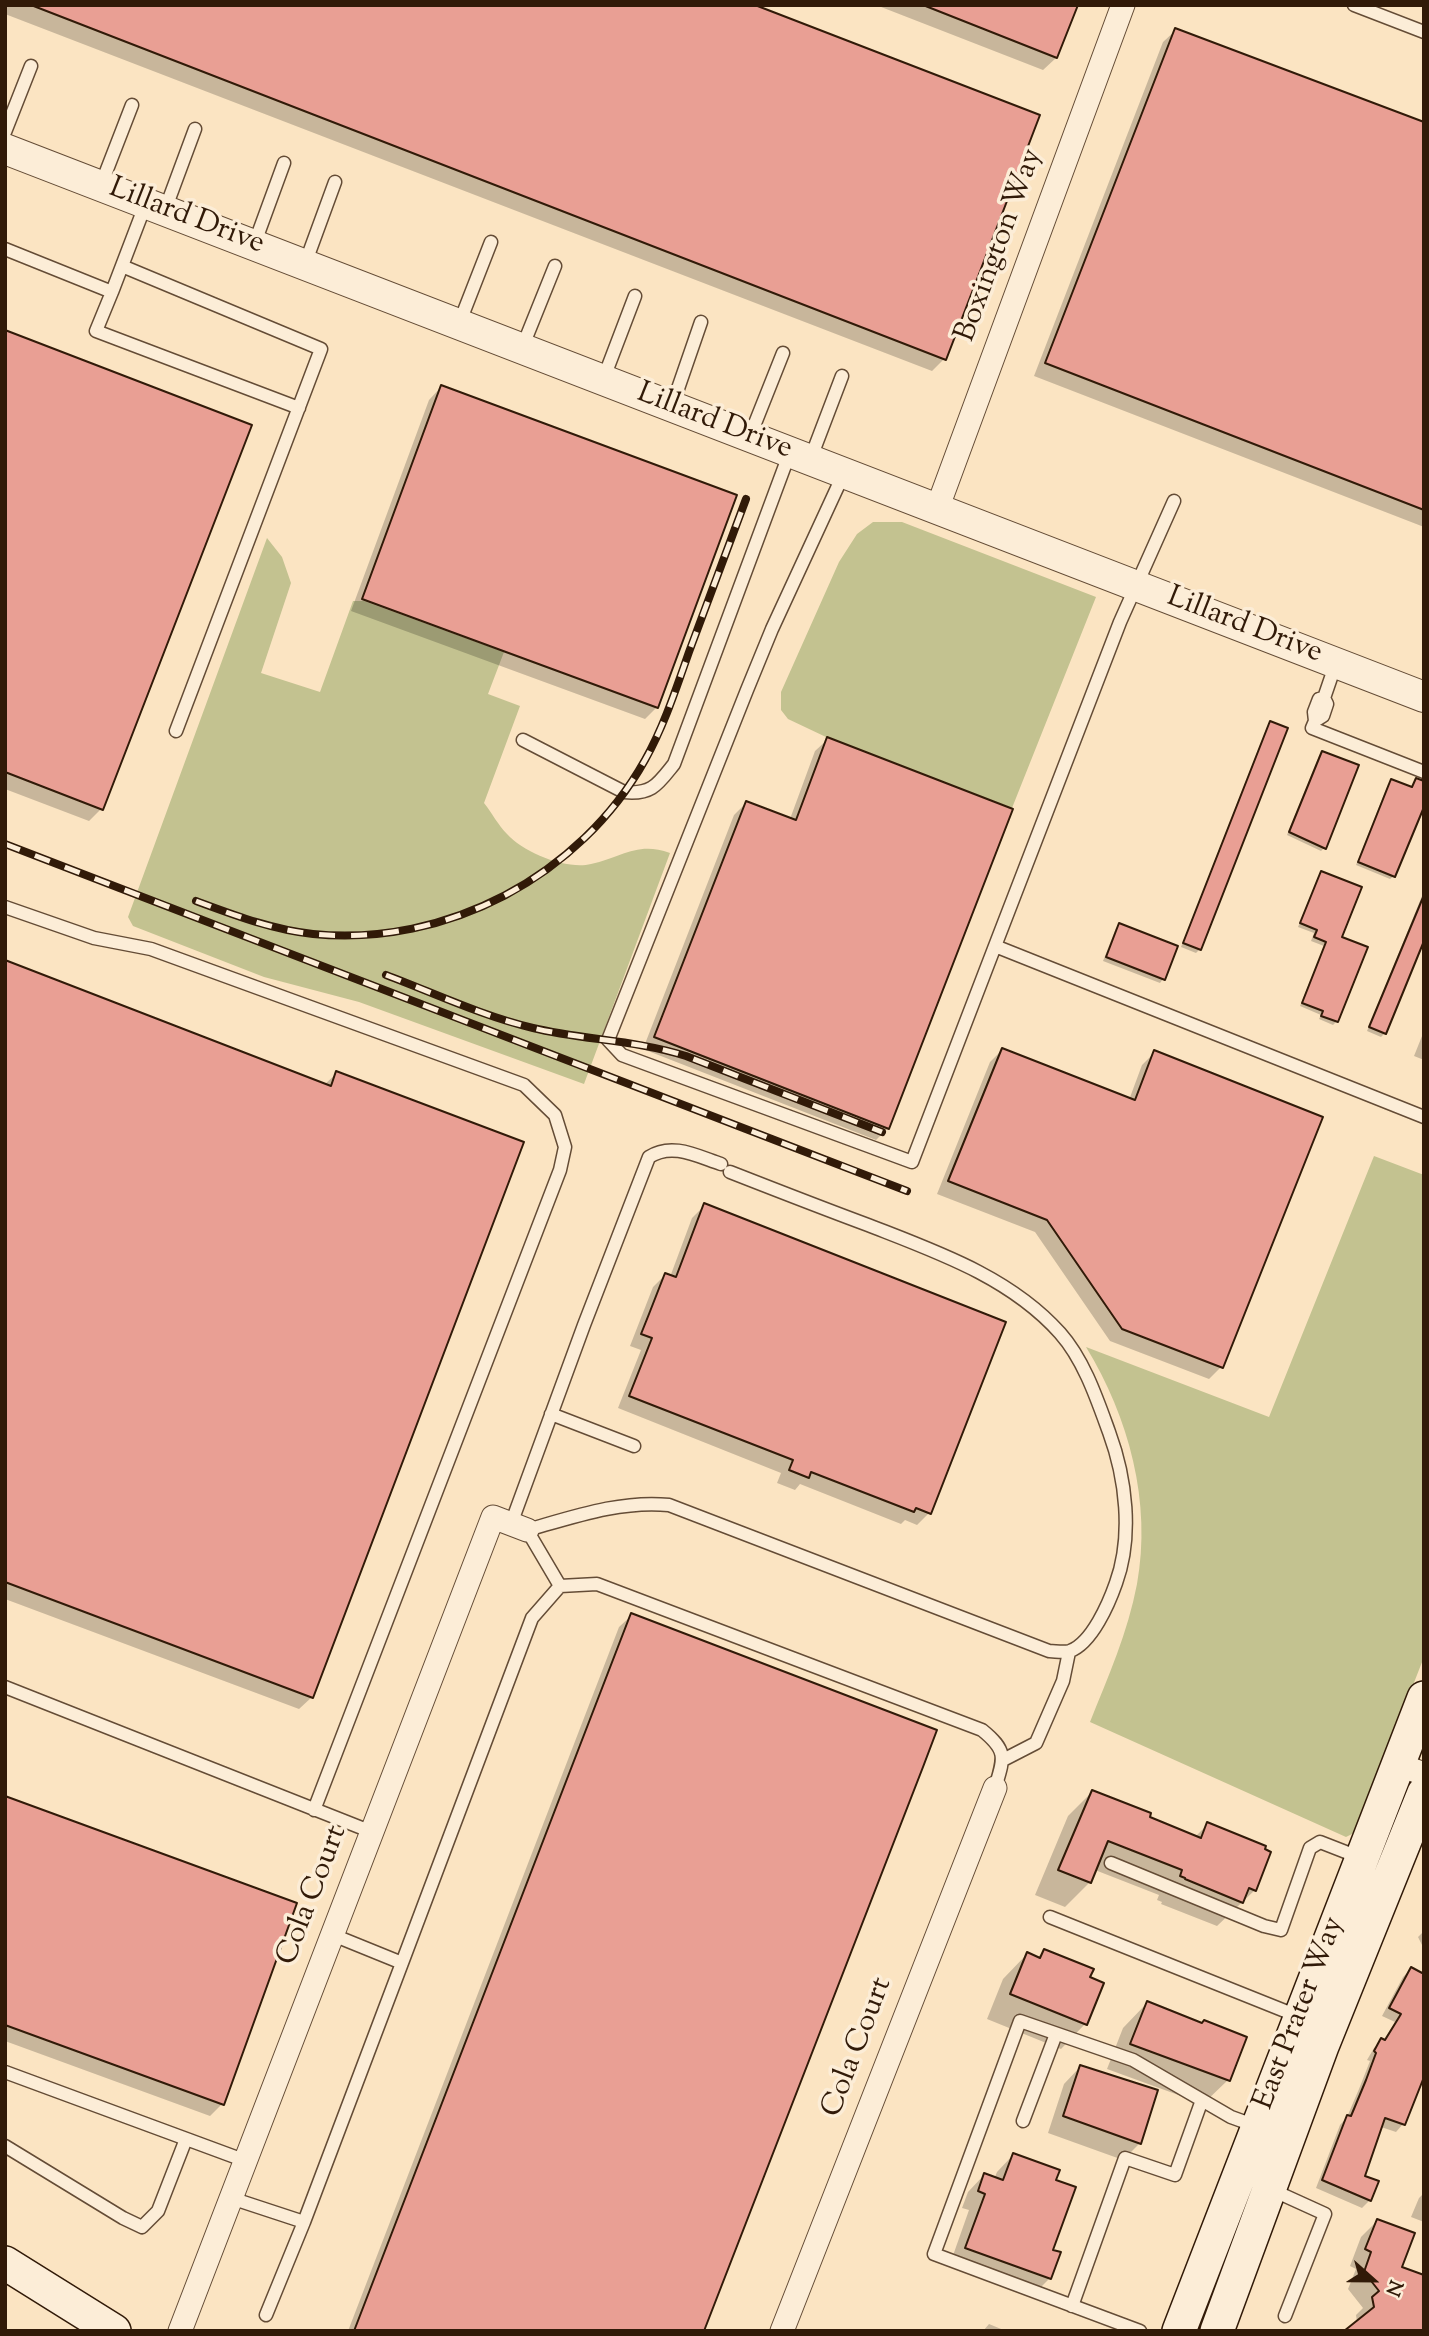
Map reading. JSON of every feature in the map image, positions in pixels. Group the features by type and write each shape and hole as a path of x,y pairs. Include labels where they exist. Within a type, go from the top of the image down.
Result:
{"main road":[{"name":"East Prater Way","path":"1180,2331 1361,1858 1410,1769 1424,1698"},
{"name":"East Prater Way","path":"1217,2331 1327,2033 1424,1793"},
{"path":"5,2263 114,2331"},
{"path":"1231,2331 1238,2273"}],"street":[{"name":"Boxington Way","path":"937,509 1123,5"},
{"name":"Lillard Drive","path":"5,149 1424,697"},
{"name":"Cola Court","path":"180,2331 493,1517 519,1527"},
{"name":"Cola Court","path":"782,2331 995,1788"}],"lane":[{"path":"1354,5 1424,32"},
{"path":"5,132 30,66"},
{"path":"101,185 132,105"},
{"path":"195,129 156,207 122,266 96,331 299,408"},
{"path":"254,245 284,163"},
{"path":"305,265 335,182"},
{"path":"460,324 491,242"},
{"path":"5,249 112,292"},
{"path":"122,266 321,349 176,731"},
{"path":"522,348 555,266"},
{"path":"603,380 635,296"},
{"path":"672,406 701,322"},
{"path":"750,436 783,353"},
{"path":"523,740 624,792 641,794 656,786 674,764 800,456 842,376"},
{"path":"844,473 772,629 608,1040 622,1055 912,1162 1120,622 1174,501"},
{"path":"1336,663 1324,698 1319,699 1314,712 1315,721 1312,728 1424,772"},
{"path":"5,907 94,939 152,949 524,1085 555,1115 565,1147 560,1170 314,1810"},
{"path":"995,946 1424,1117"},
{"path":"660,1149 678,1150 922,1246 974,1268 1020,1296 1061,1334 1092,1384 1115,1450 1126,1510 1123,1563 1115,1587 1098,1624 1086,1640 1069,1652 1049,1651 669,1505 644,1503 519,1527 551,1414 649,1157 660,1149"},
{"path":"551,1414 634,1446"},
{"path":"519,1527 560,1586"},
{"path":"267,2315 532,1618 560,1586 597,1584 982,1730 998,1742 1003,1760 995,1788"},
{"path":"1003,1760 1036,1742 1063,1681 1069,1652"},
{"path":"5,1688 372,1832"},
{"path":"1111,1863 1264,1926 1281,1930 1310,1848 1320,1842 1361,1858"},
{"path":"1050,1917 1300,2017"},
{"path":"333,1935 402,1963"},
{"path":"1140,2331 934,2254 1020,2021 1133,2060 1231,2117 1258,2127"},
{"path":"1023,2121 1056,2034"},
{"path":"5,2072 246,2161"},
{"path":"1072,2306 1125,2158 1175,2175 1202,2100"},
{"path":"5,2146 142,2227 158,2211 186,2139"},
{"path":"1270,2189 1325,2214 1285,2316"},
{"path":"231,2198 304,2222"}],"shaded area":[{"path":"873,522 902,522 1096,597 1012,808 826,737 788,719 781,710 781,692 839,562 857,534"},
{"path":"267,538 282,557 291,583 261,673 320,692 353,601 364,601 504,652 488,694 520,706 484,803 504,830 524,848 570,865 591,864 639,849 670,853 584,1084 359,1002 264,977 133,926 128,917"},
{"path":"1374,1156 1424,1175 1424,1657 1358,1826 1346,1837 1090,1722 1117,1654 1133,1602 1141,1553 1141,1523 1139,1492 1125,1431 1101,1374 1086,1347 1269,1417"}],"building":[{"path":"31,5 755,5 1040,115 946,360"},
{"path":"923,5 1078,5 1057,58"},
{"path":"1175,28 1424,122 1424,510 1045,363"},
{"path":"5,330 252,425 103,810 5,772"},
{"path":"441,385 737,495 658,708 362,599"},
{"path":"1270,721 1288,728 1201,950 1183,943"},
{"path":"827,737 1013,809 889,1129 654,1037 746,801 796,820"},
{"path":"1322,751 1359,765 1326,849 1289,832"},
{"path":"1416,778 1424,781 1424,807 1395,877 1358,862 1391,779 1412,787"},
{"path":"1321,871 1362,887 1342,937 1368,947 1338,1022 1321,1016 1323,1011 1302,1003 1326,942 1314,937 1317,930 1300,923"},
{"path":"1424,895 1424,941 1386,1034 1369,1027"},
{"path":"1119,923 1178,946 1165,980 1106,957"},
{"path":"5,960 331,1086 336,1071 524,1142 313,1698 5,1582"},
{"path":"1002,1048 1135,1100 1154,1050 1323,1117 1223,1368 1122,1329 1047,1220 948,1181"},
{"path":"704,1203 1006,1322 931,1514 916,1508 914,1512 811,1472 809,1478 789,1470 793,1460 629,1396 652,1338 641,1334 665,1273 676,1277"},
{"path":"631,1613 937,1730 923,1767 704,2331 354,2331"},
{"path":"1092,1790 1151,1813 1150,1817 1201,1838 1207,1822 1266,1846 1265,1849 1271,1852 1256,1891 1249,1888 1243,1903 1185,1879 1180,1876 1182,1870 1108,1841 1091,1883 1058,1870"},
{"path":"5,1796 297,1903 224,2105 5,2025"},
{"path":"1044,1949 1094,1969 1090,1977 1104,1983 1087,2025 1010,1994 1027,1952 1040,1958"},
{"path":"1411,1967 1424,1974 1424,2077 1405,2125 1385,2118 1365,2176 1379,2181 1371,2201 1322,2180 1347,2115 1351,2116 1366,2080 1376,2053 1374,2051 1381,2038 1385,2040 1401,2014 1389,2008"},
{"path":"1147,2001 1247,2037 1230,2081 1130,2044"},
{"path":"1080,2065 1158,2090 1141,2144 1063,2116"},
{"path":"1013,2153 1060,2170 1056,2180 1076,2187 1053,2250 1061,2252 1051,2279 965,2248 985,2194 978,2191 984,2173 1003,2180"},
{"path":"1377,2219 1415,2233 1402,2267 1424,2275 1424,2331 1344,2331 1374,2307 1372,2297 1379,2291 1364,2272 1371,2252 1365,2249"}],"railway":[{"path":"196,901 283,929 313,934 363,935 412,929 460,915 505,895 547,869 585,838 618,801 645,760 669,707 746,499"},
{"path":"5,844 907,1191"},
{"path":"386,975 514,1023 686,1056 882,1132"}]}
